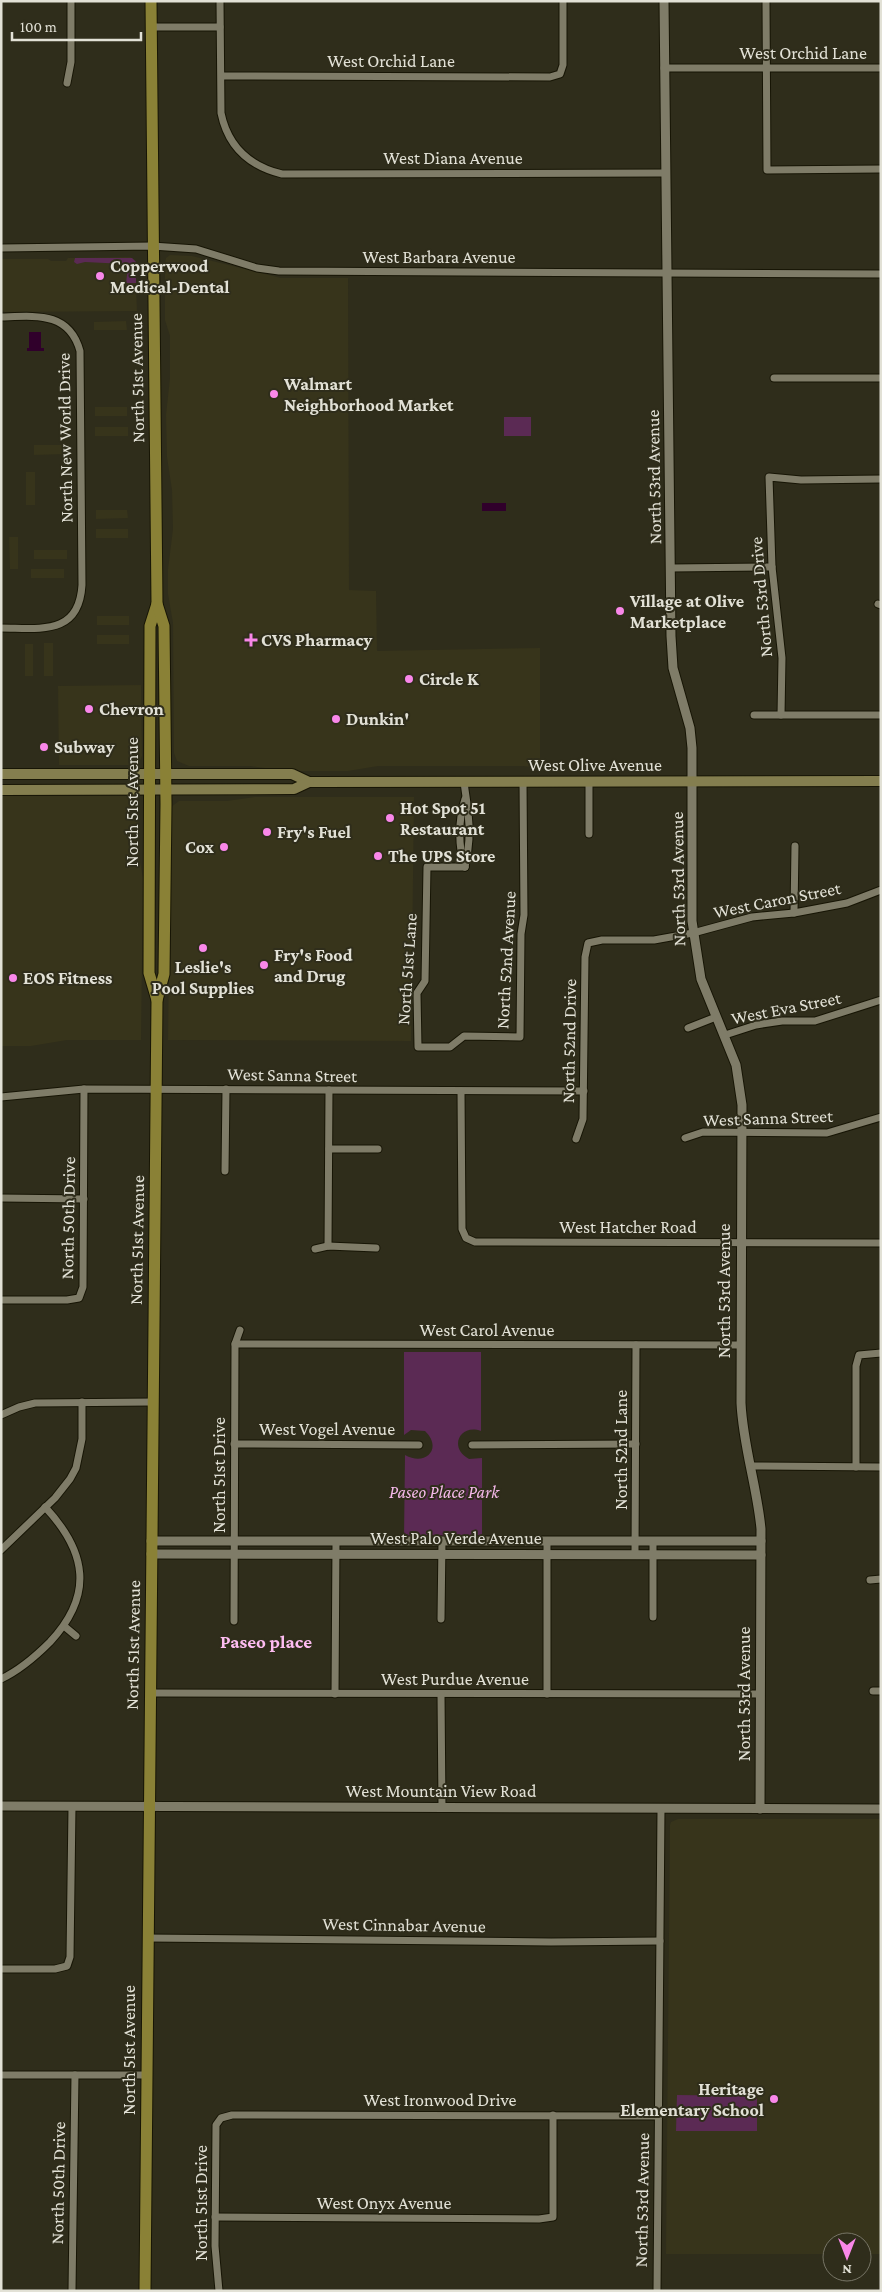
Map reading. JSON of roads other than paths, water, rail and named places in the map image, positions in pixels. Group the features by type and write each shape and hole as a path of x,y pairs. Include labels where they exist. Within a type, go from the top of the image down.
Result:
{"main road":[{"name":"North 51st Avenue","path":"145,2291 148,1806 157,1000 164,974 166,790 164,626 157,604 151,1"},
{"name":"North 51st Avenue","path":"157,604 150,626 149,973 157,1000"},
{"name":"West Olive Avenue","path":"1,774 292,774 309,782"},
{"name":"West Olive Avenue","path":"1,790 294,789 309,782 881,781"}],"street":[{"path":"67,83 71,62 70,1"},
{"path":"220,1 222,76"},
{"name":"West Orchid Lane","path":"222,76 550,76 560,74 563,65 563,1"},
{"name":"North 53rd Avenue","path":"664,1 673,668 690,728 692,748 693,933 701,979 736,1065 740,1086 742,1132 740,1345 742,1426 759,1507 761,1541 760,1809"},
{"path":"766,1 767,170 881,169"},
{"path":"151,27 220,27"},
{"name":"West Orchid Lane","path":"664,68 881,68"},
{"name":"West Diana Avenue","path":"222,76 224,126 233,144 245,158 261,167 282,174 665,173"},
{"name":"West Barbara Avenue","path":"1,248 152,246 196,249 257,268 279,271 881,274"},
{"name":"North New World Drive","path":"1,317 39,316 57,322 73,334 80,351 82,585 81,601 71,617 64,623 52,627 1,628"},
{"path":"774,378 881,378"},
{"name":"North 53rd Drive","path":"781,715 782,658 772,567 769,477 801,480 881,479"},
{"path":"671,568 772,567"},
{"path":"754,716 881,715"},
{"name":"North 51st Lane","path":"418,1047 417,993 425,981 427,867 465,867 468,854 468,811 464,781"},
{"name":"North 52nd Avenue","path":"418,1047 450,1047 464,1036 520,1037 521,934 524,896 523,781"},
{"path":"589,781 589,834"},
{"path":"794,913 795,846"},
{"name":"West Caron Street","path":"588,943 602,940 654,940 693,933 752,917 794,913 846,903 881,890"},
{"name":"North 52nd Drive","path":"576,1139 583,1119 585,957 588,943"},
{"name":"West Eva Street","path":"725,1035 756,1025 814,1021 881,1000"},
{"name":"West Eva Street","path":"688,1028 716,1017"},
{"name":"West Sanna Street","path":"1,1097 84,1089 584,1091"},
{"name":"North 50th Drive","path":"1,1300 67,1300 79,1298 83,1287 84,1089"},
{"path":"225,1171 226,1089"},
{"path":"328,1246 329,1090"},
{"name":"West Hatcher Road","path":"461,1091 462,1229 466,1238 475,1242 881,1243"},
{"name":"West Sanna Street","path":"685,1138 703,1132 827,1133 881,1117"},
{"path":"329,1149 378,1149"},
{"path":"1,1198 84,1199"},
{"path":"316,1249 328,1246 376,1248"},
{"name":"North 51st Drive","path":"234,1621 235,1344 240,1330"},
{"name":"West Carol Avenue","path":"235,1344 740,1345"},
{"name":"North 52nd Lane","path":"635,1555 636,1345"},
{"path":"856,1467 856,1366 858,1355 881,1353"},
{"path":"1,1550 63,1489 76,1468 82,1439 82,1402"},
{"path":"1,1415 19,1407 35,1403 153,1402"},
{"name":"West Vogel Avenue","path":"234,1444 419,1444"},
{"path":"472,1444 636,1444"},
{"path":"750,1466 881,1466"},
{"path":"1,1679 20,1669 40,1652 64,1626 73,1611 79,1592 80,1567 76,1552 67,1533 45,1507"},
{"name":"West Palo Verde Avenue","path":"151,1541 761,1541"},
{"path":"335,1694 336,1541"},
{"path":"441,1619 442,1541"},
{"path":"547,1541 547,1694"},
{"path":"653,1541 653,1617"},
{"name":"West Palo Verde Avenue","path":"151,1554 761,1555"},
{"path":"870,1580 881,1580"},
{"path":"64,1626 76,1636"},
{"name":"West Purdue Avenue","path":"150,1693 760,1694"},
{"path":"442,1694 442,1807"},
{"name":"West Mountain View Road","path":"1,1806 881,1810"},
{"path":"1,1969 55,1969 67,1966 70,1957 72,1807"},
{"name":"North 53rd Avenue","path":"657,2291 661,1809"},
{"name":"West Cinnabar Avenue","path":"147,1938 551,1942 660,1941"},
{"path":"1,2075 146,2075"},
{"name":"North 50th Drive","path":"72,2291 74,2075"},
{"name":"West Ironwood Drive","path":"222,2118 232,2115 659,2116"},
{"name":"West Onyx Avenue","path":"215,2217 539,2219 553,2217 554,2116"},
{"name":"North 51st Drive","path":"219,2291 216,2267 215,2217 216,2125 222,2118"}],"place":[{"name":"Copperwood Medical-Dental","path":"100,276"},
{"name":"Walmart Neighborhood Market","path":"274,394"},
{"name":"Village at Olive Marketplace","path":"620,611"},
{"name":"CVS Pharmacy","path":"251,640"},
{"name":"Circle K","path":"409,679"},
{"name":"Chevron","path":"89,709"},
{"name":"Dunkin'","path":"336,719"},
{"name":"Subway","path":"44,747"},
{"name":"Hot Spot 51 Restaurant","path":"390,818"},
{"name":"Fry's Fuel","path":"267,832"},
{"name":"Cox","path":"224,847"},
{"name":"The UPS Store","path":"378,856"},
{"name":"Leslie's Pool Supplies","path":"203,948"},
{"name":"Fry's Food and Drug","path":"264,965"},
{"name":"EOS Fitness","path":"13,978"},
{"name":"Heritage Elementary School","path":"774,2099"}],"district":[{"name":"Paseo place","path":"266,1641"}],"park label":[{"name":"Paseo Place Park","path":"444,1492"}]}
